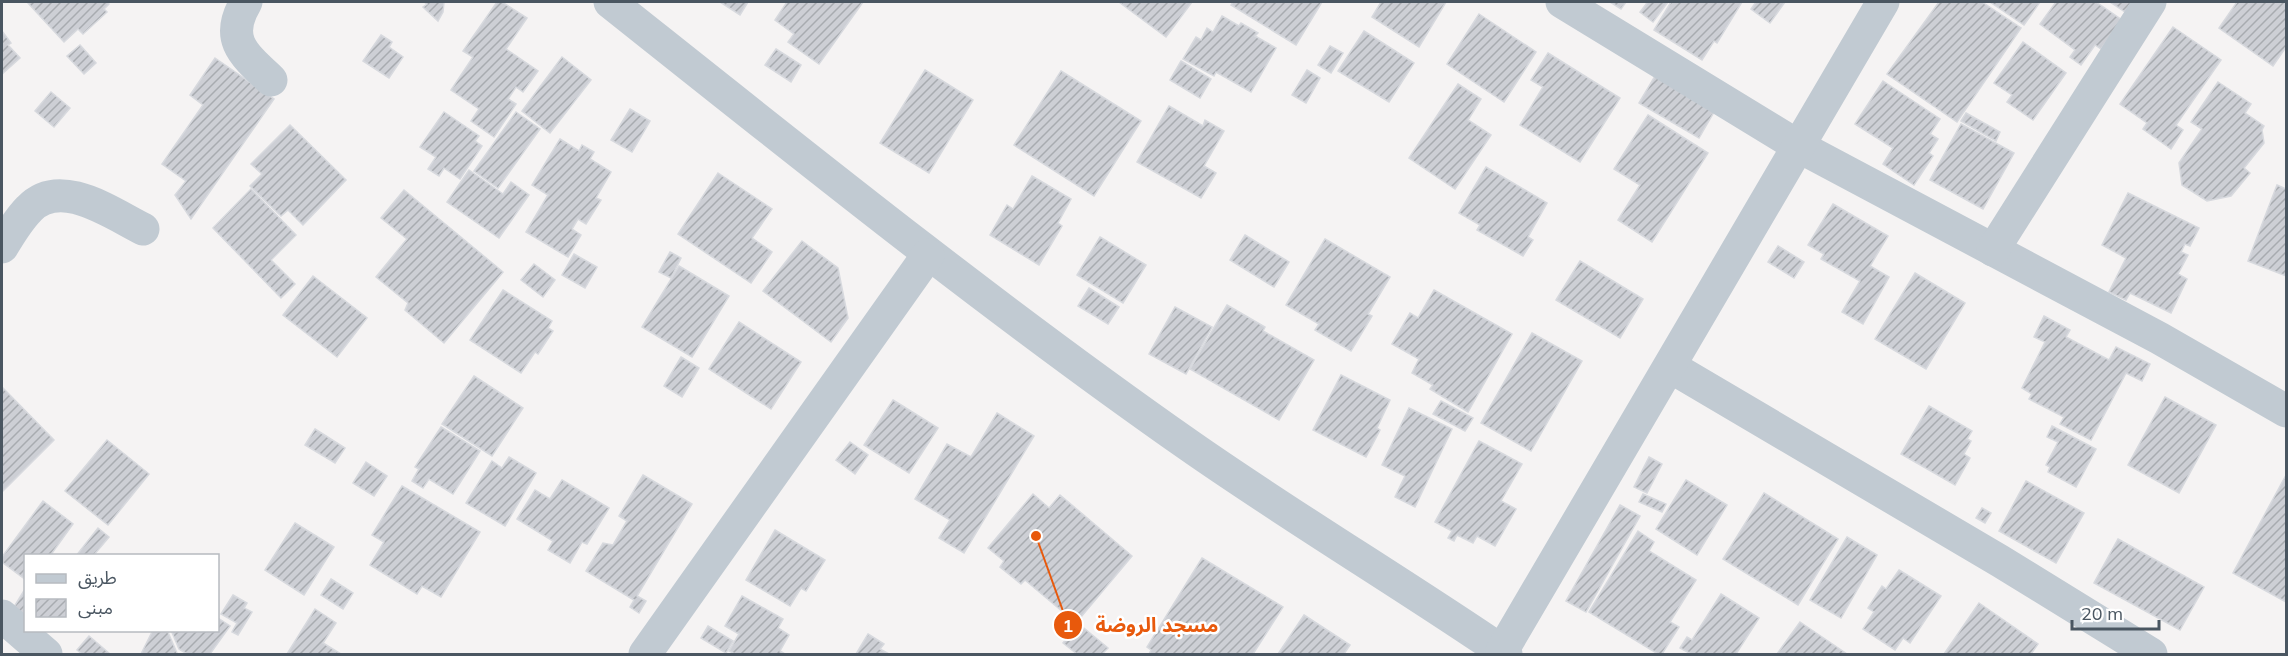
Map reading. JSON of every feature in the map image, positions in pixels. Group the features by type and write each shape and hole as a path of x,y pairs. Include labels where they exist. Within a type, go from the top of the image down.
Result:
{"street":[{"path":"246,2 236,21 236,35 241,48 251,62 271,80"},
{"path":"610,2 928,255 1077,366 1192,447 1504,653 1883,2"},
{"path":"1562,2 1798,146 2159,338 2286,411"},
{"path":"1993,250 2150,2"},
{"path":"2,247 29,208 45,197 60,195 83,200 143,229"},
{"path":"645,654 928,255"},
{"path":"1671,367 2001,561 2151,654"},
{"path":"2,616 46,654"}],"building":[{"path":"27,2 107,2 109,4 104,9 107,12 83,34 78,29 64,42"},
{"path":"424,2 444,2 443,12 438,21 423,7 427,4"},
{"path":"497,2 502,2 527,18 506,49 538,71 523,92 516,87 508,99 516,104 494,137 471,121 479,109 451,90 473,57 463,51"},
{"path":"720,2 748,2 740,15"},
{"path":"787,2 863,2 819,64 788,42 794,34 775,20"},
{"path":"1119,2 1192,2 1166,37"},
{"path":"1233,2 1322,2 1296,45 1231,5"},
{"path":"1381,2 1446,2 1419,47 1372,17"},
{"path":"1610,2 1626,2 1621,9"},
{"path":"1645,2 1668,2 1653,22 1640,12 1647,3"},
{"path":"1671,2 1742,2 1717,43 1714,41 1702,60 1654,30"},
{"path":"1756,2 1785,2 1770,23 1751,9"},
{"path":"1939,2 1982,2 2021,28 1957,122 1887,74"},
{"path":"1990,2 2040,2 2024,25"},
{"path":"2056,2 2096,2 2122,20 2101,49 2095,45 2081,65 2070,57 2075,50 2040,24"},
{"path":"2110,2 2132,2 2125,12"},
{"path":"2237,2 2286,2 2286,47 2273,66 2219,28"},
{"path":"1479,14 1536,52 1504,102 1447,64"},
{"path":"1222,16 1258,33 1255,36 1276,48 1251,92 1216,72 1214,76 1183,59 1196,37 1201,40 1207,28 1213,32"},
{"path":"2173,27 2221,60 2176,125 2183,130 2171,149 2143,129 2147,123 2120,104"},
{"path":"2,31 11,43 8,45 20,58 2,74"},
{"path":"1364,31 1414,63 1389,102 1338,71"},
{"path":"381,35 392,42 389,47 403,57 389,78 363,61"},
{"path":"2023,42 2066,73 2033,120 2007,102 2012,95 1994,83"},
{"path":"80,45 96,63 84,74 67,56"},
{"path":"1330,46 1343,53 1331,73 1318,65"},
{"path":"776,49 801,65 791,82 765,65"},
{"path":"1548,53 1620,98 1580,162 1520,125 1543,87 1531,80"},
{"path":"562,57 591,80 550,133 522,111"},
{"path":"215,58 274,99 191,219 175,195 186,181 162,164 203,105 190,95"},
{"path":"1181,61 1211,79 1200,98 1170,80"},
{"path":"925,70 973,100 929,173 880,143"},
{"path":"1307,70 1320,78 1306,103 1292,95"},
{"path":"1061,71 1141,121 1094,196 1014,145"},
{"path":"1655,76 1714,112 1699,138 1639,103"},
{"path":"1883,81 1940,119 1930,134 1938,139 1929,153 1933,156 1914,185 1883,164 1893,148 1855,124"},
{"path":"2218,82 2251,104 2245,113 2264,126 2262,130 2264,143 2244,168 2250,173 2231,196 2207,201 2182,185 2179,163 2202,129 2191,122"},
{"path":"1458,84 1481,99 1468,120 1491,135 1455,189 1409,158"},
{"path":"51,92 70,108 54,127 35,111"},
{"path":"1169,106 1203,126 1205,120 1224,131 1204,166 1216,173 1201,198 1137,162"},
{"path":"630,109 650,121 632,152 611,140"},
{"path":"444,112 479,136 475,141 482,146 460,179 444,168 439,176 428,169 436,157 420,147"},
{"path":"516,112 540,129 498,188 474,171"},
{"path":"1966,113 2000,132 1996,141 1961,121"},
{"path":"1648,115 1708,153 1652,242 1618,220 1640,185 1614,169"},
{"path":"1961,124 2014,153 1983,209 1930,180"},
{"path":"290,125 346,180 303,225 288,210 281,216 250,186 262,174 251,164"},
{"path":"560,139 579,151 582,145 594,152 590,159 611,172 596,198 601,200 586,224 578,219 572,229 581,235 568,257 526,232 548,195 532,185"},
{"path":"1486,167 1547,203 1528,237 1533,240 1523,256 1477,230 1480,225 1459,213"},
{"path":"469,170 503,194 511,182 529,195 499,238 447,202"},
{"path":"718,173 772,209 752,238 772,252 751,283 678,234"},
{"path":"1032,176 1071,199 1058,223 1062,226 1039,265 990,235 1007,205 1013,209"},
{"path":"2277,185 2286,189 2286,276 2248,261"},
{"path":"251,189 296,235 271,260 295,284 281,298 213,228"},
{"path":"404,190 503,272 444,343 405,310 408,303 376,277 407,239 381,218"},
{"path":"2128,193 2199,228 2190,246 2185,244 2181,252 2188,255 2178,274 2187,279 2171,313 2130,293 2126,300 2109,292 2126,258 2102,245"},
{"path":"1833,204 1888,236 1870,266 1889,277 1863,324 1842,312 1860,281 1821,259 1824,254 1808,245"},
{"path":"1245,235 1289,262 1274,287 1230,260"},
{"path":"1100,237 1146,265 1123,303 1077,275"},
{"path":"1325,239 1390,277 1368,314 1372,316 1351,351 1315,330 1319,324 1286,305"},
{"path":"802,241 838,268 848,318 831,342 763,291"},
{"path":"1778,246 1804,262 1794,278 1768,262"},
{"path":"670,252 681,258 671,278 659,272"},
{"path":"574,254 597,267 585,288 562,275"},
{"path":"1580,261 1643,299 1620,338 1556,300"},
{"path":"534,264 555,280 543,297 521,280"},
{"path":"679,266 729,296 692,357 642,327"},
{"path":"1915,273 1965,303 1926,369 1875,339"},
{"path":"313,276 367,318 337,357 283,315"},
{"path":"1089,288 1119,307 1108,324 1078,306"},
{"path":"503,290 552,321 548,328 553,331 538,354 535,352 521,373 470,340"},
{"path":"1434,290 1512,334 1468,412 1430,389 1433,385 1412,373 1419,359 1392,344 1410,313 1418,318"},
{"path":"1227,305 1265,327 1263,331 1314,360 1279,420 1190,369"},
{"path":"1175,307 1212,327 1186,374 1149,354"},
{"path":"2044,316 2070,330 2066,337 2109,360 2116,347 2150,364 2142,381 2126,373 2091,440 2060,424 2064,417 2029,399 2032,394 2022,388 2045,342 2034,337"},
{"path":"739,322 801,362 771,409 709,369"},
{"path":"1532,333 1582,361 1531,451 1481,423"},
{"path":"681,357 699,368 682,397 664,386"},
{"path":"1341,375 1390,400 1377,428 1380,430 1366,457 1313,430"},
{"path":"474,376 523,408 492,456 442,424"},
{"path":"2,387 54,440 2,492"},
{"path":"2165,397 2216,425 2179,493 2128,465"},
{"path":"893,400 938,428 909,473 864,445"},
{"path":"1441,401 1473,418 1465,431 1433,414"},
{"path":"1929,406 1972,431 1967,439 1971,441 1964,454 1970,458 1955,485 1901,454"},
{"path":"1409,408 1452,429 1415,507 1395,497 1405,476 1382,465"},
{"path":"997,413 1034,436 964,553 939,538 950,520 915,499 947,444 971,457"},
{"path":"2052,426 2096,449 2076,487 2048,472 2050,467 2046,465 2058,442 2047,437"},
{"path":"441,427 480,451 453,494 429,479 423,488 412,481 419,469 415,467"},
{"path":"315,429 345,448 335,463 305,445"},
{"path":"107,440 149,474 108,525 65,491"},
{"path":"1479,441 1522,464 1501,501 1516,509 1495,546 1477,536 1473,543 1457,535 1454,541 1448,538 1452,531 1435,522"},
{"path":"850,442 868,455 855,474 836,460"},
{"path":"509,457 536,473 505,526 466,503 492,461 502,468"},
{"path":"1649,457 1662,464 1647,493 1634,487"},
{"path":"366,462 387,476 374,496 353,483"},
{"path":"643,475 692,504 637,596 646,601 639,613 630,607 634,600 586,571 603,543 613,545 627,521 619,516"},
{"path":"2286,475 2286,602 2233,573"},
{"path":"562,480 609,508 587,544 582,542 570,563 548,550 553,541 517,519 535,490 550,499"},
{"path":"1686,480 1727,505 1697,555 1656,529"},
{"path":"2026,481 2084,513 2056,563 1999,531"},
{"path":"402,486 480,532 441,597 422,586 417,594 370,565 384,542 372,535"},
{"path":"1764,493 1838,539 1798,605 1723,559"},
{"path":"1033,494 1049,508 1060,495 1132,556 1076,623 1025,580 1021,584 1000,567 1004,561 988,548"},
{"path":"1643,494 1666,504 1662,512 1639,502"},
{"path":"43,501 73,524 51,554 24,554 24,578 2,562 2,557"},
{"path":"1620,505 1640,516 1586,612 1566,601"},
{"path":"1982,508 1991,513 1985,523 1976,518"},
{"path":"295,523 334,547 304,595 265,570"},
{"path":"98,528 109,537 95,554 78,554"},
{"path":"775,530 825,560 806,591 801,588 790,606 746,580"},
{"path":"1638,531 1654,542 1649,551 1696,580 1670,622 1679,627 1662,654 1658,654 1589,612"},
{"path":"1847,537 1877,555 1841,618 1810,600"},
{"path":"2118,539 2204,587 2180,630 2094,583"},
{"path":"1202,558 1283,607 1253,654 1149,654 1151,650 1147,647"},
{"path":"1899,570 1941,596 1910,643 1903,638 1895,650 1863,629 1874,612 1868,608 1882,586 1886,589"},
{"path":"331,579 353,593 343,609 321,595"},
{"path":"24,591 24,624 9,615"},
{"path":"1721,594 1759,618 1736,654 1691,654 1680,648 1687,637 1692,640"},
{"path":"233,595 247,603 244,608 252,612 238,635 232,632 237,623 221,614"},
{"path":"742,596 783,619 778,628 789,635 780,651 785,654 735,654 729,651 739,634 725,626"},
{"path":"1979,603 2038,644 2031,654 1944,654"},
{"path":"315,609 336,623 323,643 341,654 287,654"},
{"path":"1304,615 1350,645 1344,654 1278,654"},
{"path":"219,619 230,626 210,654 187,654 179,649 172,632 219,632"},
{"path":"1800,622 1847,654 1777,654"},
{"path":"1079,624 1108,648 1102,654 1077,654 1063,643"},
{"path":"708,626 733,641 726,653 701,638"},
{"path":"152,632 168,632 177,653 176,654 141,654"},
{"path":"868,634 884,644 880,649 889,654 856,654"},
{"path":"89,636 110,654 82,654 77,650"}],"place":[{"name":"مسجد الروضة","path":"1036,536"}]}
